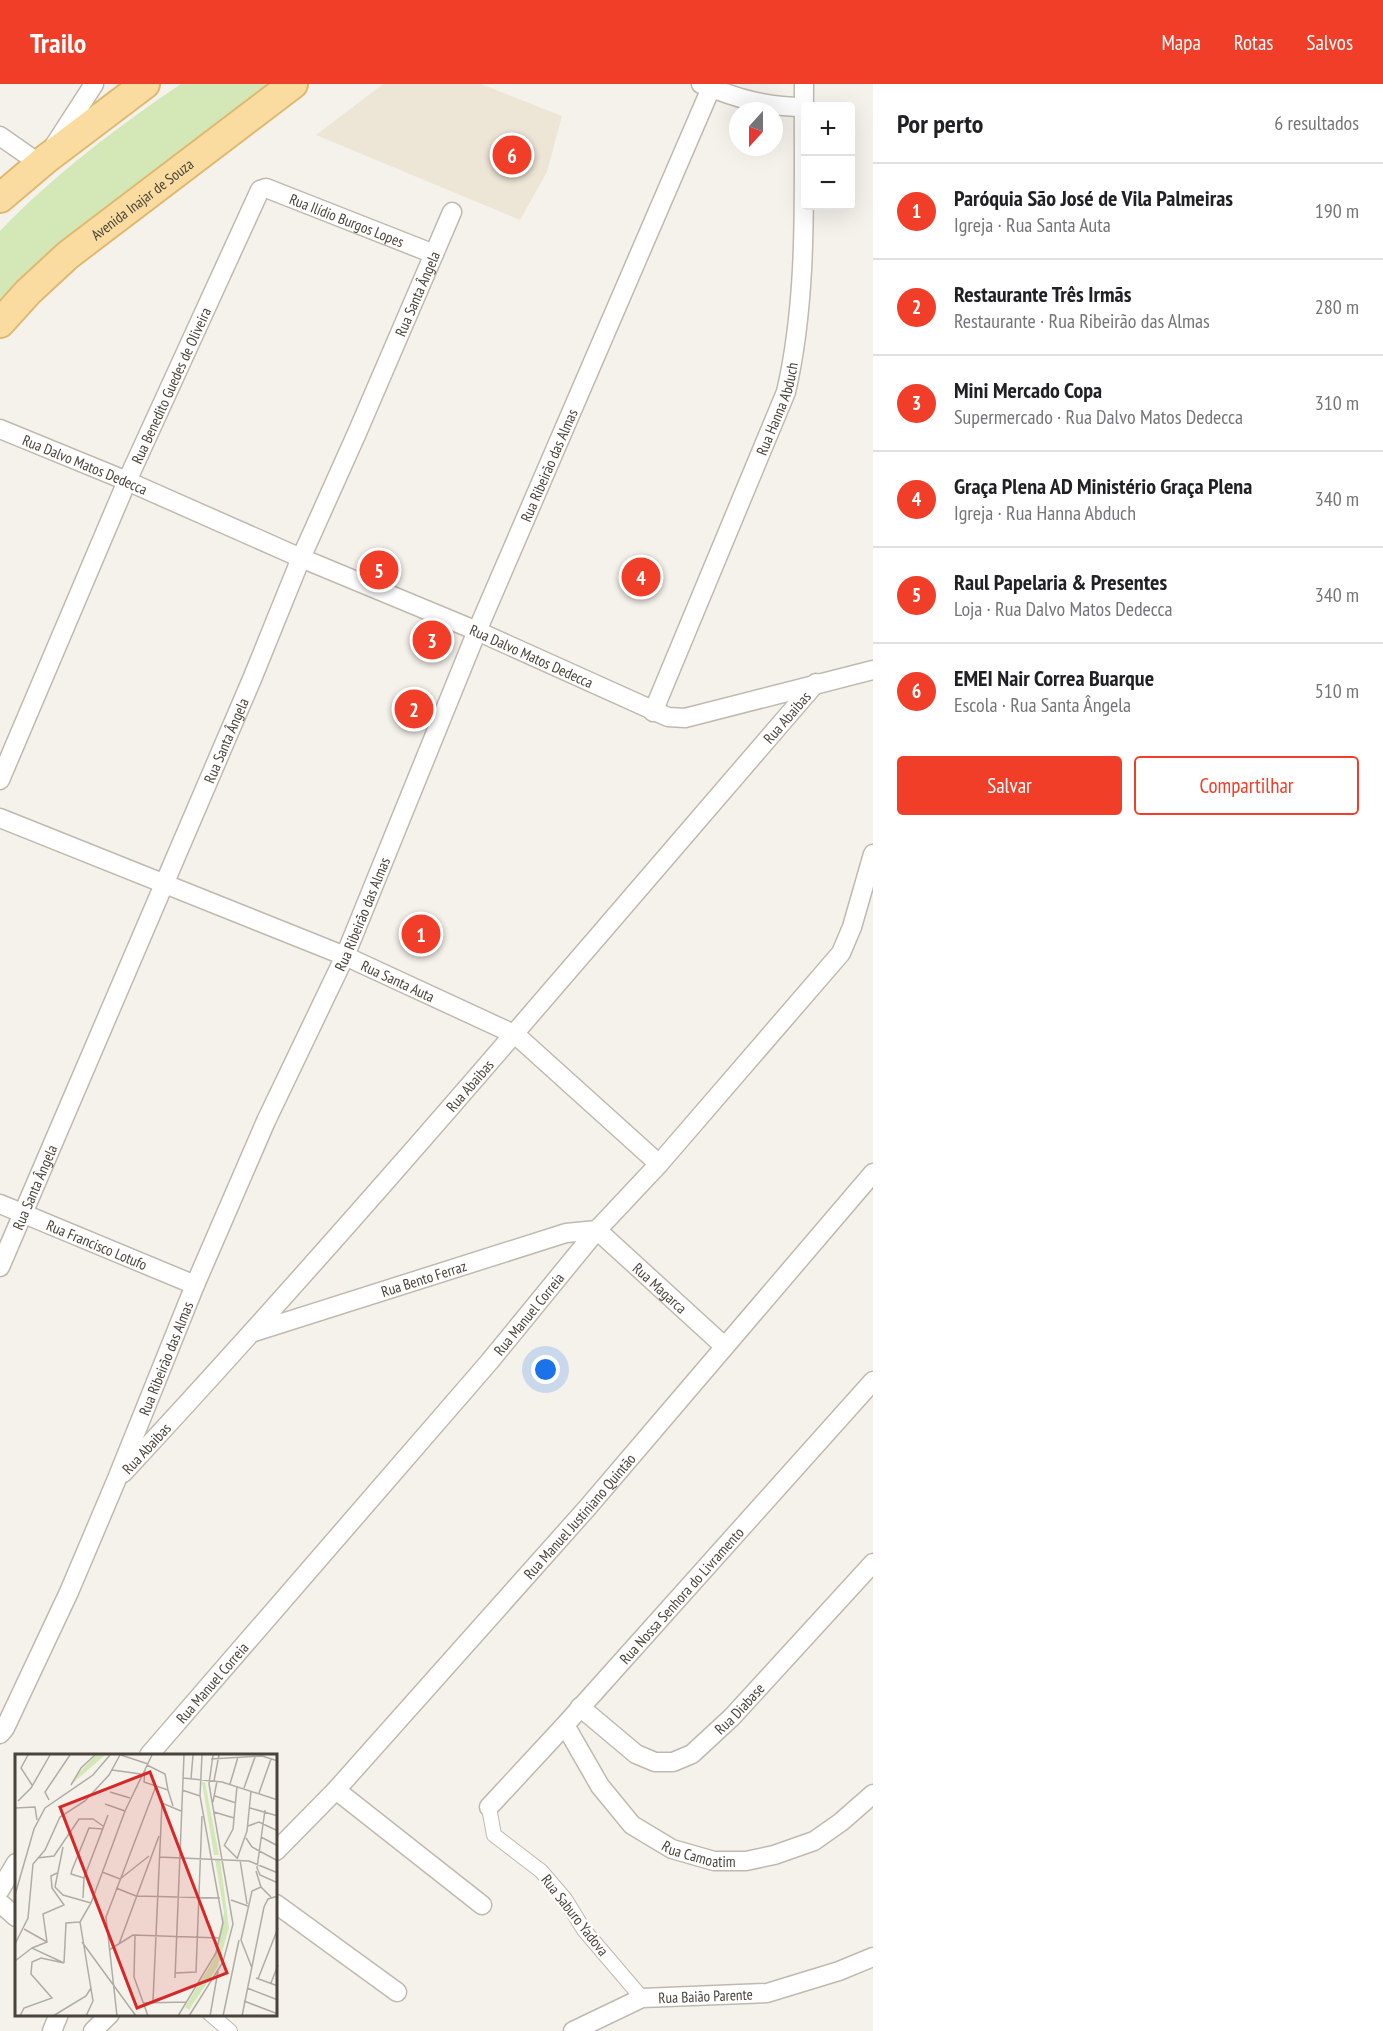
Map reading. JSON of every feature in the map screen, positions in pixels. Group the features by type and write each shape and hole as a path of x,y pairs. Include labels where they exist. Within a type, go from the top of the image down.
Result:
{"main road":[{"path":"0,198 43,161 145,84"},
{"name":"Avenida Inajar de Souza","path":"0,323 28,292 68,255 293,84"}],"street":[{"path":"0,136 43,161 94,84"},
{"name":"Rua Hanna Abduch","path":"804,84 804,102"},
{"path":"706,86 763,105 801,107"},
{"name":"Rua Ribeirão das Almas","path":"0,1734 5,1728 69,1592 195,1285 266,1121 345,956 477,631 706,86"},
{"name":"Rua Hanna Abduch","path":"653,711 786,392 794,355 802,280 803,156"},
{"name":"Rua Ilídio Burgos Lopes","path":"260,190 266,188 434,254"},
{"name":"Rua Benedito Guedes de Oliveira","path":"0,780 127,481 260,190"},
{"name":"Rua Santa Ângela","path":"0,1268 252,679 301,558 452,212"},
{"name":"Rua Dalvo Matos Dedecca","path":"0,429 477,631 668,717 685,718 873,670"},
{"name":"Rua Abaibas","path":"116,1481 253,1333 516,1035 816,683"},
{"name":"Rua Santa Auta","path":"0,818 345,956 516,1035 659,1164"},
{"name":"Rua Manuel Correia","path":"150,1754 490,1361 597,1230 659,1164 841,953 852,927 873,854"},
{"name":"Rua Manuel Justiniano Quintão","path":"278,1849 336,1790 588,1507 873,1173"},
{"name":"Rua Francisco Lotufo","path":"0,1204 195,1285"},
{"name":"Rua Bento Ferraz","path":"253,1333 566,1233 597,1230"},
{"name":"Rua Magarca","path":"597,1230 724,1346"},
{"name":"Rua Nossa Senhora do Livramento","path":"489,1807 873,1381"},
{"name":"Rua Diabase","path":"580,1707 636,1754 655,1762 673,1762 692,1754 732,1717 873,1563"},
{"name":"Rua Camoatim","path":"565,1725 600,1786 632,1825 672,1849 714,1861 746,1861 774,1855 814,1841 841,1822 873,1794"},
{"path":"336,1790 482,1905"},
{"name":"Rua Saburo Yadova","path":"489,1807 494,1834 542,1871 565,1899 584,1930 642,1998"},
{"path":"0,1890 15,1865"},
{"path":"0,1903 15,1916"},
{"path":"278,1905 397,1992"},
{"name":"Rua Baião Parente","path":"642,1998 767,1994 873,1958"},
{"path":"573,2031 642,1998"},
{"path":"52,2031 59,2016"},
{"path":"93,2031 108,2016"},
{"path":"212,2016 230,2031"}],"shaded area":[{"path":"383,84 481,84 562,116 547,172 520,220 316,135"}],"green space":[{"path":"181,84 270,84 72,236 0,308 0,231 42,190 87,153 133,117"}],"place":[{"name":"EMEI Nair Correa Buarque","path":"512,155"},
{"name":"Raul Papelaria & Presentes","path":"379,570"},
{"name":"Graça Plena AD Ministério Graça Plena","path":"641,577"},
{"name":"Mini Mercado Copa","path":"432,640"},
{"name":"Restaurante Três Irmãs","path":"414,709"},
{"name":"Paróquia São José de Vila Palmeiras","path":"421,934"}]}
